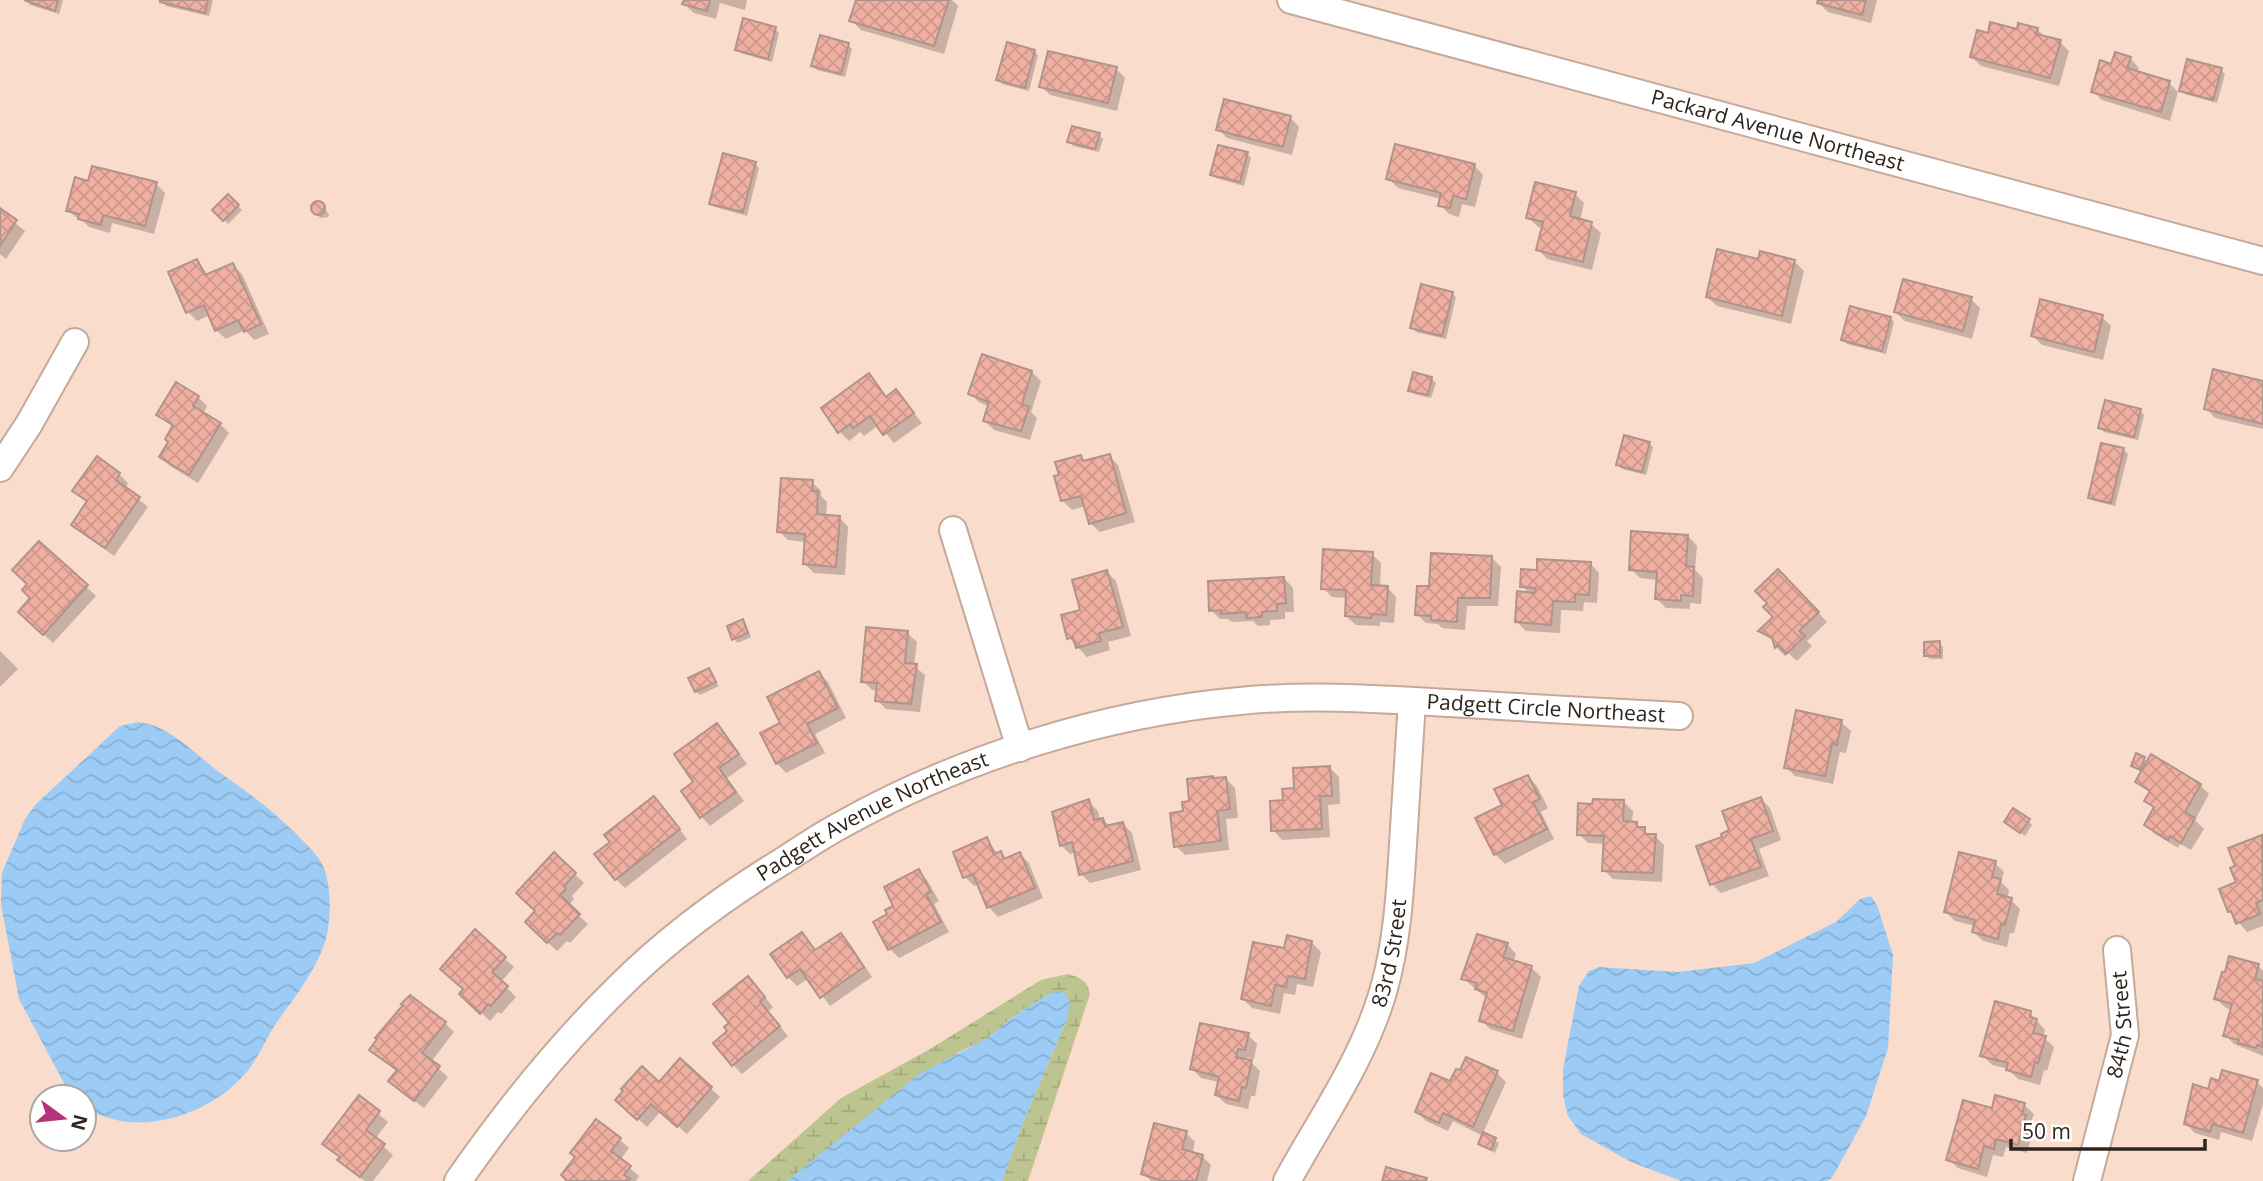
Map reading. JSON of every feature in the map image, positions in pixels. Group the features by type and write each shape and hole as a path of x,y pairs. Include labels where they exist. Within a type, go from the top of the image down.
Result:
{"street":[{"name":"Packard Avenue Northeast","path":"1292,0 2263,261"},
{"path":"0,468 29,424 75,342"},
{"path":"953,530 1020,748"},
{"name":"Padgett Avenue Northeast","path":"458,1181 529,1085 619,986 679,932 748,883 841,824 946,775 1020,748 1163,711 1240,701 1307,698 1412,701"},
{"name":"Padgett Circle Northeast","path":"1412,701 1679,716"},
{"name":"83rd Street","path":"1287,1181 1342,1088 1383,993 1394,943 1399,897 1412,701"},
{"name":"84th Street","path":"2087,1181 2125,1035 2117,950"}],"green space":[{"path":"1068,974 1083,980 1090,994 1028,1181 1002,1181 1024,1120 1067,1019 1026,1008 991,1036 959,1052 787,1181 748,1181 841,1098 930,1049 1041,980"}],"water":[{"path":"138,722 150,724 174,736 288,826 321,862 328,882 330,906 328,930 318,959 243,1076 209,1103 168,1119 146,1122 124,1121 98,1113 98,1083 64,1083 19,999 1,904 2,873 25,819 36,804 120,726"},
{"path":"1871,896 1877,905 1893,955 1888,1048 1866,1116 1832,1178 1827,1181 1681,1181 1631,1162 1581,1134 1568,1116 1563,1095 1563,1069 1579,986 1589,971 1599,967 1678,972 1754,963 1836,922 1860,899"},
{"path":"1063,991 1070,1001 1067,1019 1024,1120 1002,1181 787,1181 919,1074 991,1036 1008,1020 1050,993"}],"building":[{"path":"24,0 58,0 55,11"},
{"path":"160,0 208,0 205,13"},
{"path":"684,0 710,0 707,11 682,4"},
{"path":"856,0 949,0 934,46 849,21"},
{"path":"1818,0 1866,0 1862,15 1817,3"},
{"path":"743,18 776,27 768,59 735,50"},
{"path":"1990,22 2017,29 2018,23 2038,28 2036,34 2061,40 2050,78 1970,57 1977,30 1988,33"},
{"path":"820,35 849,43 841,74 811,66"},
{"path":"1007,42 1035,50 1025,88 996,80"},
{"path":"1048,51 1117,67 1108,103 1039,87"},
{"path":"2115,52 2131,57 2127,68 2170,81 2161,112 2091,92 2100,60 2111,64"},
{"path":"2187,59 2222,68 2213,100 2179,91"},
{"path":"1224,99 1291,116 1283,147 1216,130"},
{"path":"1072,126 1100,133 1095,149 1067,142"},
{"path":"1395,144 1475,164 1466,199 1453,196 1450,208 1438,206 1441,193 1386,179"},
{"path":"1218,145 1248,152 1240,182 1210,175"},
{"path":"723,153 756,162 743,212 709,204"},
{"path":"92,166 157,182 145,226 103,215 101,225 78,219 79,214 66,211 75,177 88,181"},
{"path":"1535,182 1576,192 1570,216 1592,222 1583,262 1536,250 1543,222 1526,218"},
{"path":"228,194 239,205 223,221 212,210"},
{"path":"315,201 321,201 325,208 321,215 315,215 311,211 311,205"},
{"path":"0,208 17,220 0,246"},
{"path":"1717,249 1758,259 1760,251 1795,260 1782,316 1706,297"},
{"path":"197,259 205,275 233,263 261,324 244,332 238,320 215,331 204,305 186,313 168,272"},
{"path":"1903,279 1972,297 1963,331 1894,312"},
{"path":"1421,284 1453,292 1442,336 1410,328"},
{"path":"2040,299 2103,315 2094,352 2031,336"},
{"path":"1850,306 1891,317 1882,351 1841,340"},
{"path":"982,354 1032,371 1022,404 1029,407 1021,431 983,421 989,402 968,394"},
{"path":"2213,369 2263,381 2263,424 2204,409"},
{"path":"1413,372 1432,377 1428,395 1408,391"},
{"path":"869,373 886,397 896,389 914,413 883,435 870,416 853,428 850,424 838,433 821,408"},
{"path":"176,382 199,396 193,406 221,423 189,475 159,457 168,442 165,439 173,425 156,415"},
{"path":"2105,400 2141,409 2134,437 2098,428"},
{"path":"1624,435 1650,442 1642,472 1616,465"},
{"path":"2101,443 2124,448 2111,503 2088,498"},
{"path":"1110,454 1126,513 1089,524 1081,496 1061,501 1054,476 1059,475 1055,462 1081,455 1083,461"},
{"path":"97,456 120,473 116,480 140,497 105,548 71,525 87,501 72,491"},
{"path":"781,478 813,480 812,491 818,491 817,514 840,516 836,567 803,564 805,534 777,532"},
{"path":"1631,531 1688,535 1686,566 1694,567 1693,596 1681,595 1681,601 1655,599 1657,572 1629,570"},
{"path":"39,541 88,585 43,635 18,612 30,598 22,590 27,584 12,570"},
{"path":"1323,549 1373,552 1371,585 1388,586 1386,615 1372,614 1371,618 1345,616 1346,590 1321,589"},
{"path":"1431,553 1492,556 1490,598 1458,598 1457,622 1431,620 1431,616 1415,615 1417,586 1429,586"},
{"path":"1537,559 1591,562 1589,595 1575,594 1575,602 1553,601 1551,625 1515,622 1517,591 1535,593 1536,588 1520,587 1521,569 1537,570"},
{"path":"1778,569 1819,612 1799,631 1805,636 1786,654 1778,645 1775,648 1772,638 1758,631 1773,617 1763,607 1767,603 1755,591"},
{"path":"1107,570 1123,627 1099,633 1101,641 1076,648 1073,637 1067,639 1061,615 1080,610 1072,580"},
{"path":"1284,577 1286,603 1277,604 1277,611 1262,612 1262,617 1247,618 1246,612 1221,614 1221,610 1209,611 1208,581"},
{"path":"743,619 748,633 732,640 727,626"},
{"path":"866,627 908,631 905,663 917,664 911,704 875,701 877,683 861,682"},
{"path":"1940,641 1940,656 1924,656 1924,642"},
{"path":"709,668 716,682 695,692 688,678"},
{"path":"819,671 838,708 807,724 817,743 776,764 760,733 780,723 767,697"},
{"path":"1796,710 1842,720 1837,745 1832,743 1825,776 1784,768"},
{"path":"717,723 739,754 719,768 736,792 700,818 681,791 693,782 674,754"},
{"path":"2136,753 2145,757 2140,770 2131,766"},
{"path":"2151,754 2201,784 2185,812 2195,818 2181,843 2170,836 2168,840 2144,825 2154,807 2144,801 2150,791 2135,782"},
{"path":"1330,766 1332,796 1320,796 1322,829 1271,831 1270,801 1283,800 1282,789 1294,788 1293,768"},
{"path":"1528,775 1540,799 1533,802 1547,829 1494,855 1475,818 1502,805 1494,789"},
{"path":"1226,777 1230,809 1217,811 1221,841 1174,847 1170,813 1183,811 1182,802 1189,801 1187,779"},
{"path":"654,796 680,829 615,880 594,854 610,842 604,835"},
{"path":"1761,797 1773,831 1751,839 1761,867 1710,885 1696,846 1722,837 1721,834 1729,830 1722,811"},
{"path":"1089,799 1094,820 1103,818 1105,826 1123,822 1133,861 1079,875 1072,842 1060,846 1052,812"},
{"path":"1593,799 1624,800 1623,821 1637,822 1637,827 1645,827 1645,834 1656,834 1653,873 1602,871 1604,836 1577,835 1578,803 1592,804"},
{"path":"2013,808 2030,819 2020,833 2004,822"},
{"path":"2262,835 2263,900 2256,903 2260,914 2236,924 2219,889 2236,882 2230,868 2235,866 2228,848"},
{"path":"987,837 994,854 1001,851 1004,859 1020,852 1035,888 987,908 973,874 963,878 953,852"},
{"path":"554,852 576,873 560,895 580,914 560,935 557,933 547,943 525,922 535,911 516,893"},
{"path":"1959,852 1996,861 1992,877 2001,879 1997,894 2012,898 2005,925 2001,924 1998,939 1972,932 1975,920 1944,912"},
{"path":"919,869 931,892 926,894 941,922 888,950 873,922 887,914 885,910 893,906 884,887"},
{"path":"475,929 506,957 492,972 508,986 491,1006 488,1004 480,1014 459,994 463,989 440,969"},
{"path":"802,932 815,950 841,933 864,967 820,998 800,969 787,978 770,954"},
{"path":"1477,934 1508,943 1503,957 1532,966 1513,1031 1479,1021 1487,993 1475,989 1477,983 1461,979"},
{"path":"1287,935 1312,941 1305,979 1288,976 1286,987 1275,985 1271,1006 1241,999 1253,942 1284,948"},
{"path":"2229,956 2259,964 2255,979 2263,981 2263,1047 2257,1045 2256,1048 2223,1036 2232,1004 2214,999"},
{"path":"748,976 765,997 760,1002 780,1026 732,1066 713,1043 727,1031 724,1027 729,1023 713,1004"},
{"path":"410,995 446,1022 422,1053 440,1066 414,1101 388,1081 397,1070 369,1050 377,1039 375,1038"},
{"path":"1995,1001 2031,1011 2030,1017 2037,1019 2033,1033 2046,1036 2031,1077 2006,1070 2008,1063 1980,1056"},
{"path":"1200,1023 1249,1033 1245,1050 1238,1049 1236,1057 1252,1060 1246,1088 1242,1087 1239,1101 1215,1095 1219,1077 1190,1069"},
{"path":"1466,1057 1498,1071 1473,1127 1443,1113 1439,1123 1415,1112 1431,1073 1450,1081 1456,1069 1460,1070"},
{"path":"680,1058 712,1087 677,1127 651,1104 637,1120 615,1100 623,1091 621,1089 642,1066 659,1082"},
{"path":"2222,1070 2258,1080 2243,1133 2212,1124 2210,1132 2184,1124 2193,1084 2208,1089 2211,1078 2219,1081"},
{"path":"359,1095 380,1111 366,1130 385,1144 360,1177 337,1160 340,1157 322,1144"},
{"path":"1995,1095 2025,1103 2022,1114 2026,1115 2018,1145 1996,1139 1994,1149 1984,1146 1978,1169 1946,1160 1963,1100 1992,1108"},
{"path":"596,1119 621,1138 611,1151 631,1166 624,1175 629,1181 567,1181 561,1175 575,1157 570,1153"},
{"path":"1154,1123 1187,1131 1182,1149 1203,1155 1196,1181 1163,1181 1141,1174"},
{"path":"1483,1132 1496,1138 1491,1150 1478,1144"},
{"path":"1386,1167 1427,1178 1426,1181 1382,1181"}]}
